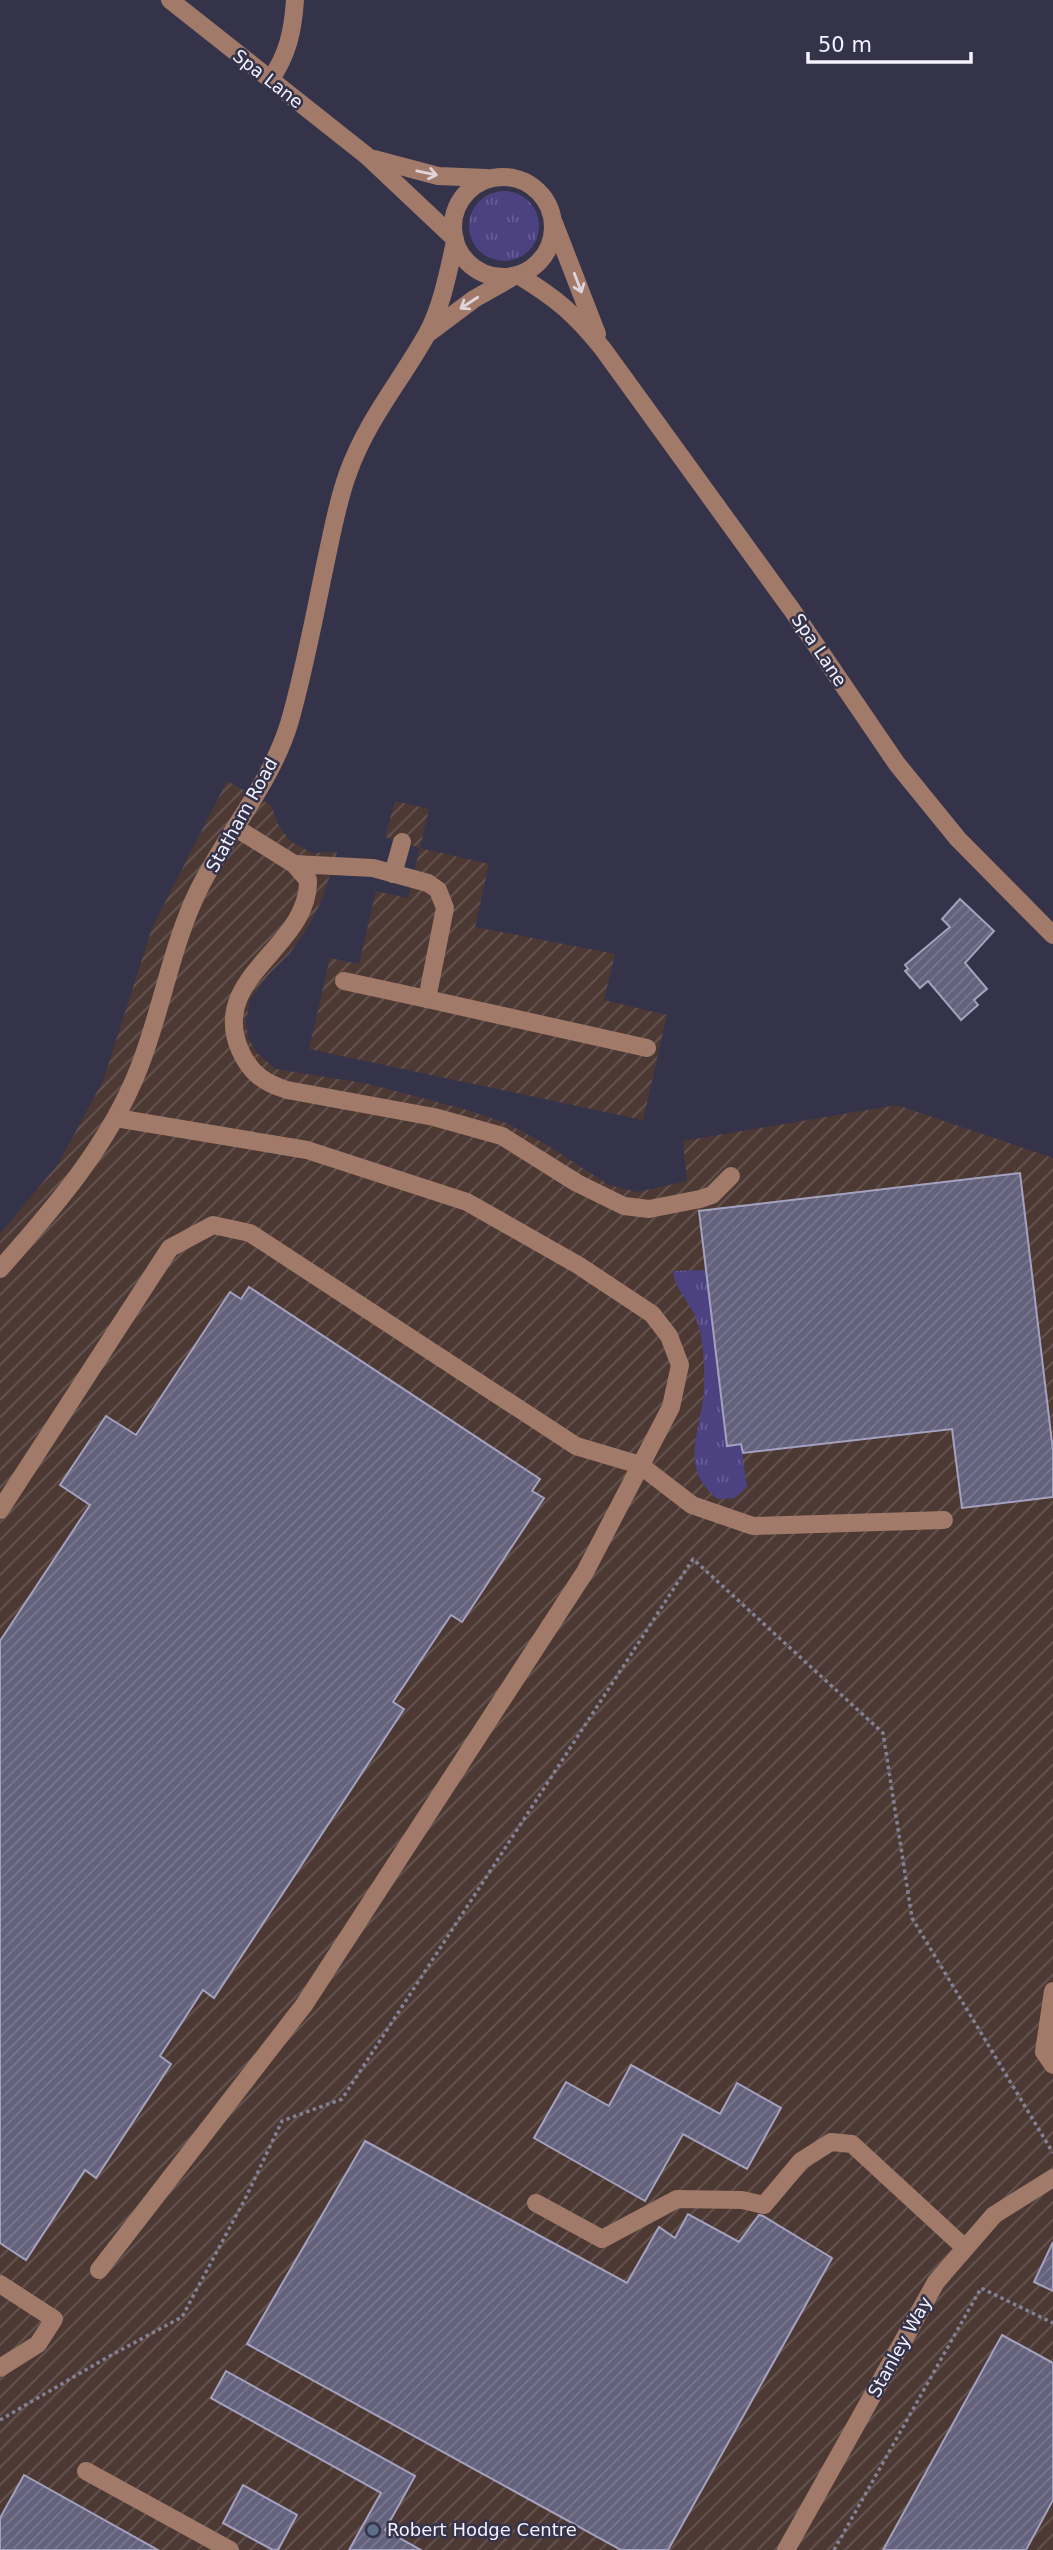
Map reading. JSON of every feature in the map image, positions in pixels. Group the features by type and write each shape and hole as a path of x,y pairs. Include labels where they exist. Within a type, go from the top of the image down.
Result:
{"street":[{"name":"Spa Lane","path":"170,0 367,156 455,240"},
{"path":"270,80 289,47 295,0"},
{"name":"Spa Lane","path":"367,156 438,176 490,178"},
{"path":"507,177 523,181 537,190 548,203 553,219 550,248 531,270 516,276 498,278 484,274 471,266 461,255 455,240 453,223 464,195 490,178 507,177"},
{"name":"Spa Lane","path":"553,219 603,349"},
{"name":"Statham Road","path":"0,1269 62,1199 116,1118 139,1069 175,953 199,890 266,778 288,727 337,509 348,472 384,398 427,334 439,305 455,240"},
{"name":"Spa Lane","path":"516,276 553,296 603,349 792,610 897,764 958,839 1053,935"},
{"name":"Statham Road","path":"427,334 466,305 516,276"},
{"path":"236,828 294,864 308,880 306,899 293,925 249,977 237,1004 236,1042 244,1060 256,1076 270,1085 287,1090 445,1120 502,1136 577,1183 624,1206 649,1209 700,1199 712,1195 731,1176"},
{"path":"393,874 402,842"},
{"path":"294,864 373,869 428,883 438,890 445,908 427,999"},
{"path":"344,981 647,1048"},
{"path":"99,2270 304,2005 585,1572 671,1407 680,1365 669,1336 652,1314 578,1265 467,1202 307,1150 116,1118"},
{"path":"0,1510 170,1248 213,1226 250,1233 576,1446 640,1465 692,1504 753,1526 944,1520"},
{"path":"1053,1991 1044,2052 1053,2065"},
{"path":"536,2203 602,2239 677,2199 742,2200 764,2205 801,2161 831,2142 852,2144 965,2248"},
{"name":"Stanley Way","path":"786,2550 936,2282 994,2215 1053,2178"},
{"path":"0,2284 54,2319 38,2344 0,2368"},
{"path":"86,2471 230,2550"}],"path":[{"path":"0,2420 182,2317 246,2197 282,2121 342,2099 693,1559 883,1733 912,1919 1053,2153"},
{"path":"834,2550 981,2288 1053,2323"}],"shaded area":[{"path":"227,781 271,805 278,824 290,841 312,853 337,852 322,900 308,927 290,953 268,975 250,999 246,1022 248,1037 257,1053 276,1069 369,1084 506,1123 547,1145 609,1185 637,1192 687,1181 683,1141 897,1105 1053,1158 1053,2550 0,2550 0,1234 58,1164 103,1081 152,928"},
{"path":"395,801 429,809 420,848 385,837"},
{"path":"420,848 489,864 475,927 615,954 604,1000 667,1015 643,1120 309,1049 330,958 359,964 376,891 408,898"}],"green space":[{"path":"511,191 524,197 533,206 537,212 537,240 529,251 518,259 497,261 479,251 471,240 469,219 479,201 490,193"},
{"path":"706,1270 727,1446 741,1444 747,1487 735,1498 718,1499 698,1474 695,1461 704,1389 703,1351 697,1322 678,1288 673,1271"}],"building":[{"path":"960,899 994,931 965,963 987,989 974,1000 978,1005 961,1020 928,981 920,988 905,971 908,969 905,965 950,927 942,919"},
{"path":"1020,1173 1053,1451 1053,1497 962,1508 952,1429 743,1453 741,1444 727,1446 699,1211"},
{"path":"249,1287 540,1479 532,1491 544,1498 462,1622 451,1615 393,1702 404,1709 214,1998 203,1990 160,2056 171,2064 96,2178 85,2170 26,2260 0,2243 0,1641 90,1505 60,1485 106,1416 136,1435 230,1292 241,1299"},
{"path":"631,2065 720,2114 737,2083 781,2108 747,2169 683,2134 645,2201 534,2138 566,2082 609,2106"},
{"path":"365,2141 627,2283 659,2227 675,2238 688,2214 739,2242 759,2215 763,2216 832,2258 668,2550 621,2550 247,2344"},
{"path":"1053,2242 1053,2291 1034,2282"},
{"path":"1002,2335 1053,2363 1053,2500 1026,2550 883,2550"},
{"path":"226,2371 415,2476 385,2530 421,2550 349,2550 381,2493 211,2398"},
{"path":"24,2475 158,2550 0,2550 0,2518"},
{"path":"243,2485 297,2515 278,2550 273,2550 223,2523"}],"place":[{"name":"Robert Hodge Centre","path":"373,2530"}]}
